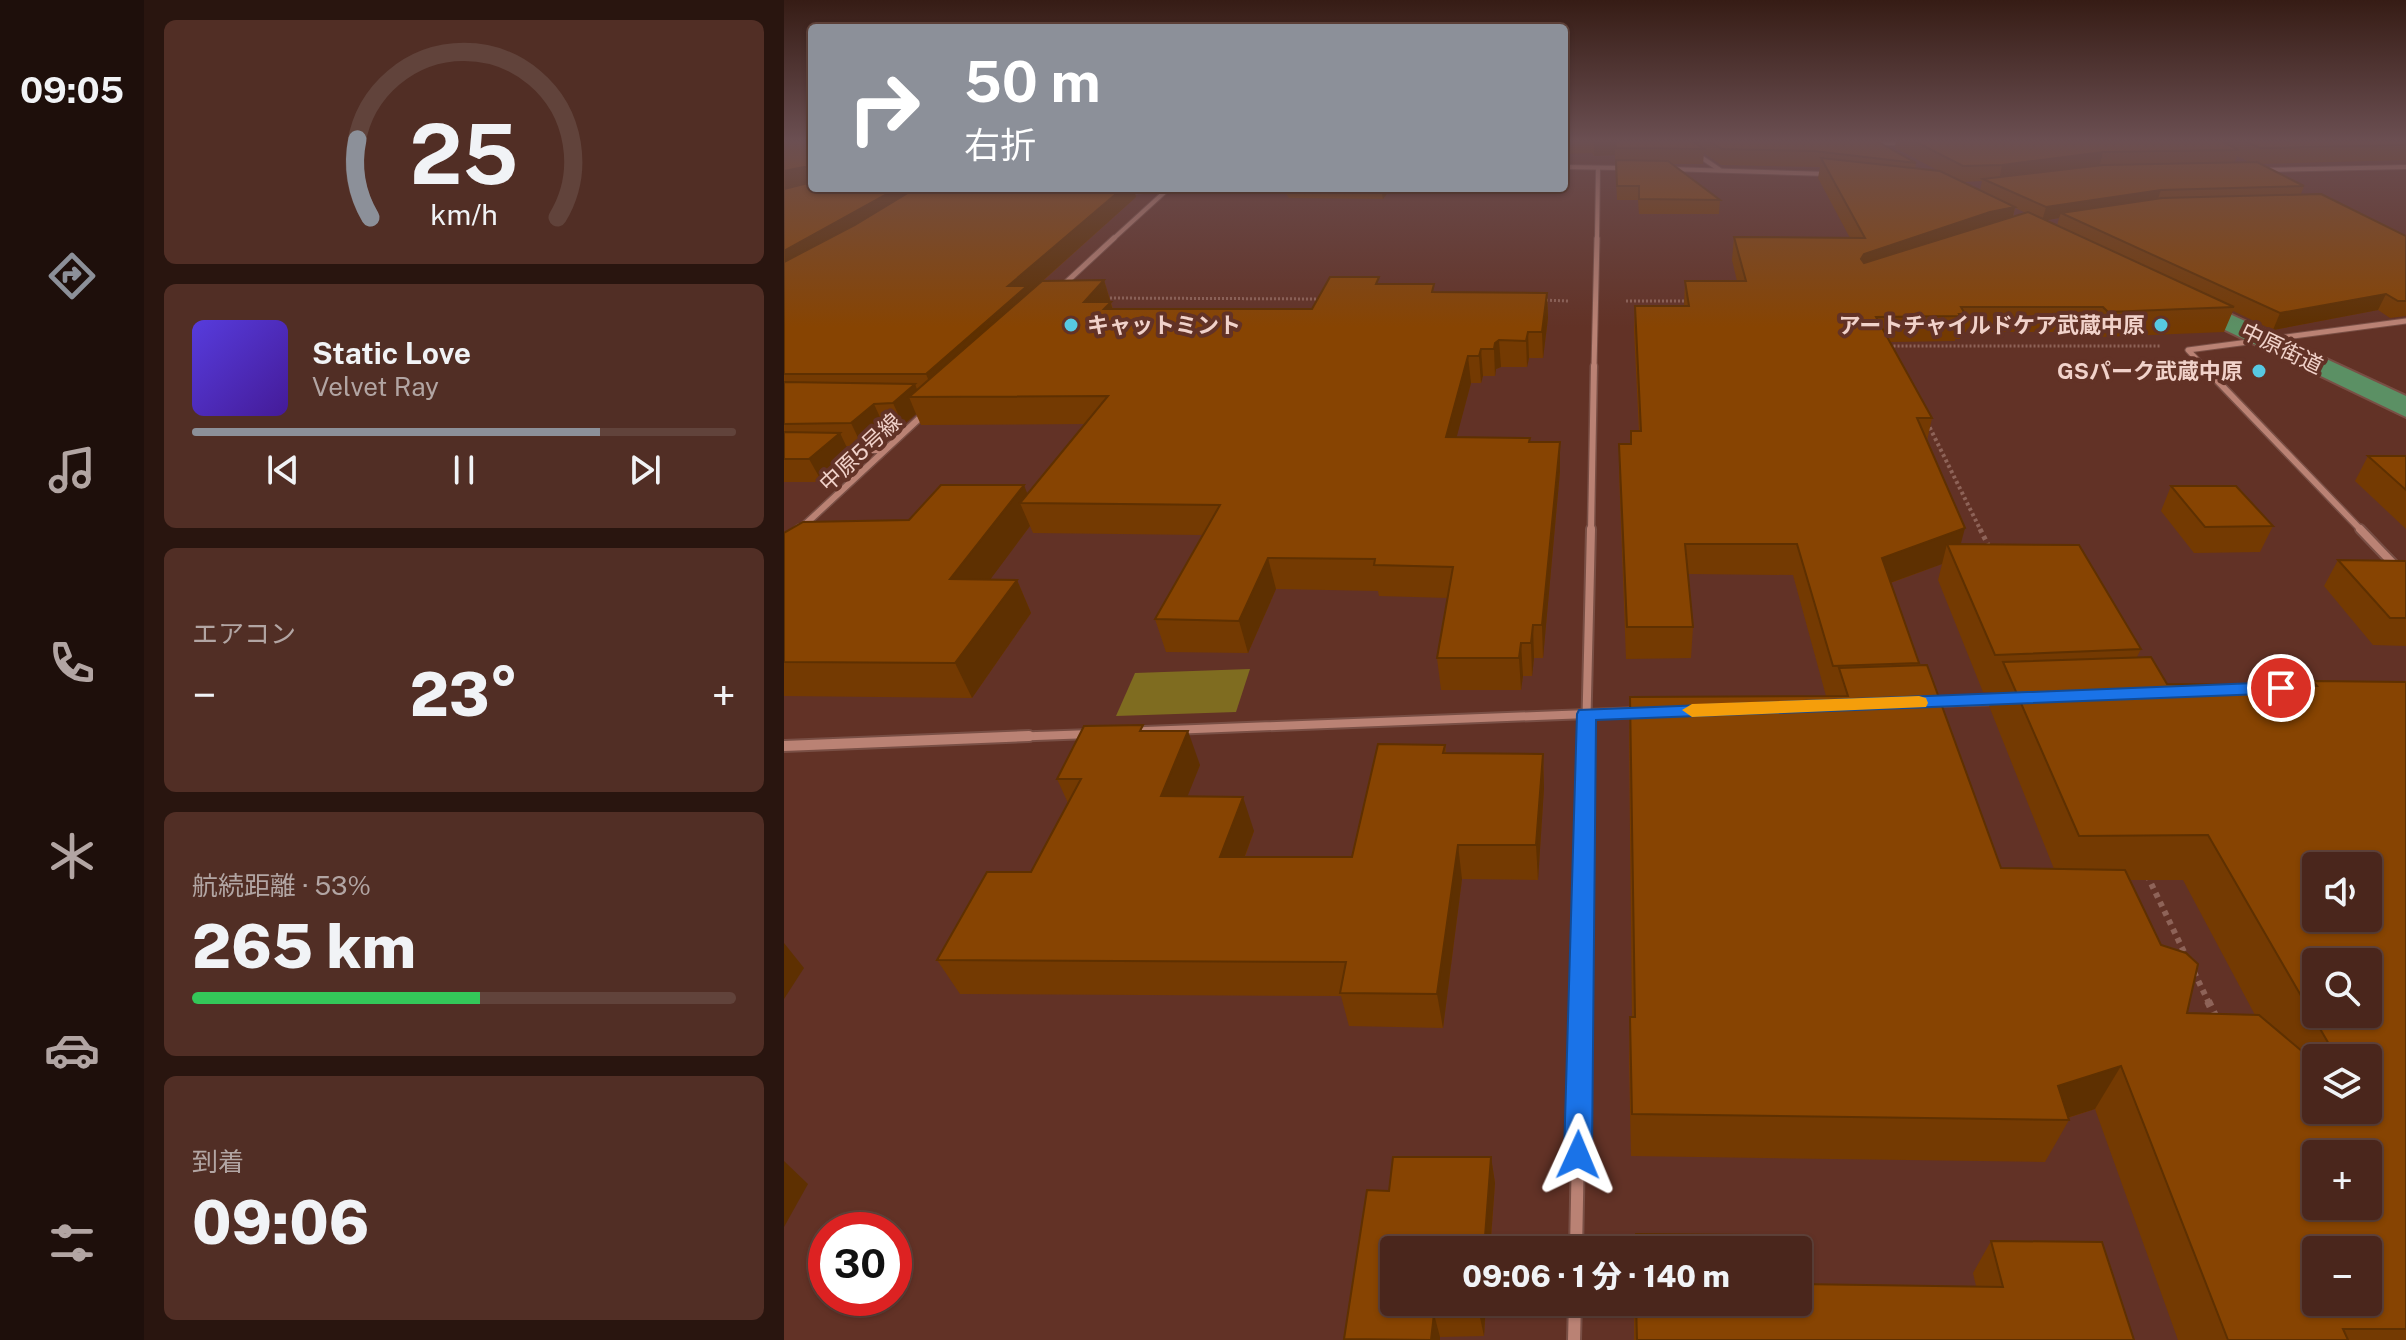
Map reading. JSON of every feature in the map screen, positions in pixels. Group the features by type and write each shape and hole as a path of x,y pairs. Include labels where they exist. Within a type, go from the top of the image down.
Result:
{"main road":[{"name":"中原街道","path":"2157,287 2406,408"}],"street":[{"path":"1049,297 1154,202"},
{"path":"1576,1236 1598,202"},
{"path":"2188,350 2406,321"},
{"path":"2188,350 2406,577"},
{"name":"中原5号線","path":"784,544 930,409"},
{"path":"1919,703 2015,699"},
{"path":"1132,732 1650,712"},
{"path":"784,746 1101,733"},
{"path":"1574,1340 1575,1316"}],"lane":[{"path":"840,450 884,451"}],"path":[{"path":"1049,297 1332,299"},
{"path":"1535,300 1693,301"},
{"path":"1884,334 1896,360"},
{"path":"1890,346 2165,346 2188,350"},
{"path":"1924,416 1993,557"},
{"path":"2144,868 2218,1023"}],"shaded area":[{"path":"1250,669 1236,712 1116,716 1135,673"}],"building":[{"path":"784,202 874,202 784,251"},
{"path":"894,202 1107,202 1008,286 1027,286 926,374 784,374 784,262"},
{"path":"1845,202 2004,202 2015,207 1990,212 1864,254 1861,259 1864,263 2028,212 2234,307 2108,312 2103,307 1961,307 1965,314 1960,316 1876,317 1932,418 1917,418 1965,528 1882,558 1919,663 1833,666 1797,544 1685,544 1693,627 1627,627 1619,444 1631,444 1631,431 1641,431 1635,306 1689,306 1685,281 1746,281 1734,237 1865,238"},
{"path":"2034,202 2083,202 2046,207"},
{"path":"2138,202 2336,202 2406,236 2406,301 2398,301 2386,294 2280,313 2061,213"},
{"path":"1330,277 1379,277 1376,284 1434,284 1432,292 1547,293 1542,332 1528,332 1526,341 1499,340 1494,349 1481,349 1479,356 1468,356 1446,437 1530,438 1529,442 1560,442 1542,625 1533,625 1531,643 1521,643 1519,658 1437,658 1453,567 1374,565 1375,559 1268,558 1239,621 1155,619 1220,505 1020,503 1108,396 909,397 1042,281 1104,280 1084,302 1111,302 1104,309 1312,309"},
{"path":"784,382 915,384 893,403 874,404 851,423 784,424"},
{"path":"784,432 840,433 809,459 784,459"},
{"path":"2368,456 2406,456 2406,490"},
{"path":"941,485 1024,485 950,579 1017,580 955,663 784,662 784,533 803,522 909,520"},
{"path":"2171,486 2236,486 2273,526 2205,527"},
{"path":"1947,544 2079,545 2141,649 1995,655"},
{"path":"2338,560 2406,561 2406,618 2390,618"},
{"path":"2151,657 2167,684 2317,686 2313,681 2406,682 2406,1329 2343,1329 2348,1340 2228,1340 2121,1066 2058,1086 2069,1120 1632,1114 1630,1017 1635,1017 1630,697 1848,696 1839,668 1927,665 2001,868 2125,870 2161,945 2186,953 2198,964 2187,1013 2259,1015 2302,1051 2302,1124 2382,1124 2382,1044 2329,1044 2320,1028 2382,1028 2382,948 2302,948 2302,997 2208,835 2079,836 2003,662"},
{"path":"1143,725 1140,731 1188,731 1161,796 1243,797 1220,857 1352,857 1378,744 1445,745 1443,753 1543,754 1536,845 1458,845 1437,994 1340,993 1346,962 937,960 987,872 1031,872 1081,779 1057,779 1084,726"},
{"path":"1393,1157 1491,1157 1485,1236 1380,1236 1380,1316 1434,1316 1431,1340 1344,1339 1367,1190 1389,1191"},
{"path":"1636,1234 1754,1236 1636,1236"},
{"path":"1991,1241 2102,1242 2134,1340 1637,1340 1636,1316 1812,1316 1812,1284 2003,1287"}],"slow traffic":[{"path":"1692,710 1919,703"}],"place":[{"name":"キャットミント","path":"1071,325"},
{"name":"アートチャイルドケア武蔵中原","path":"2161,325"},
{"name":"GSパーク武蔵中原","path":"2259,371"}],"route":[{"path":"1578,1155 1586,714 2281,688"}]}
